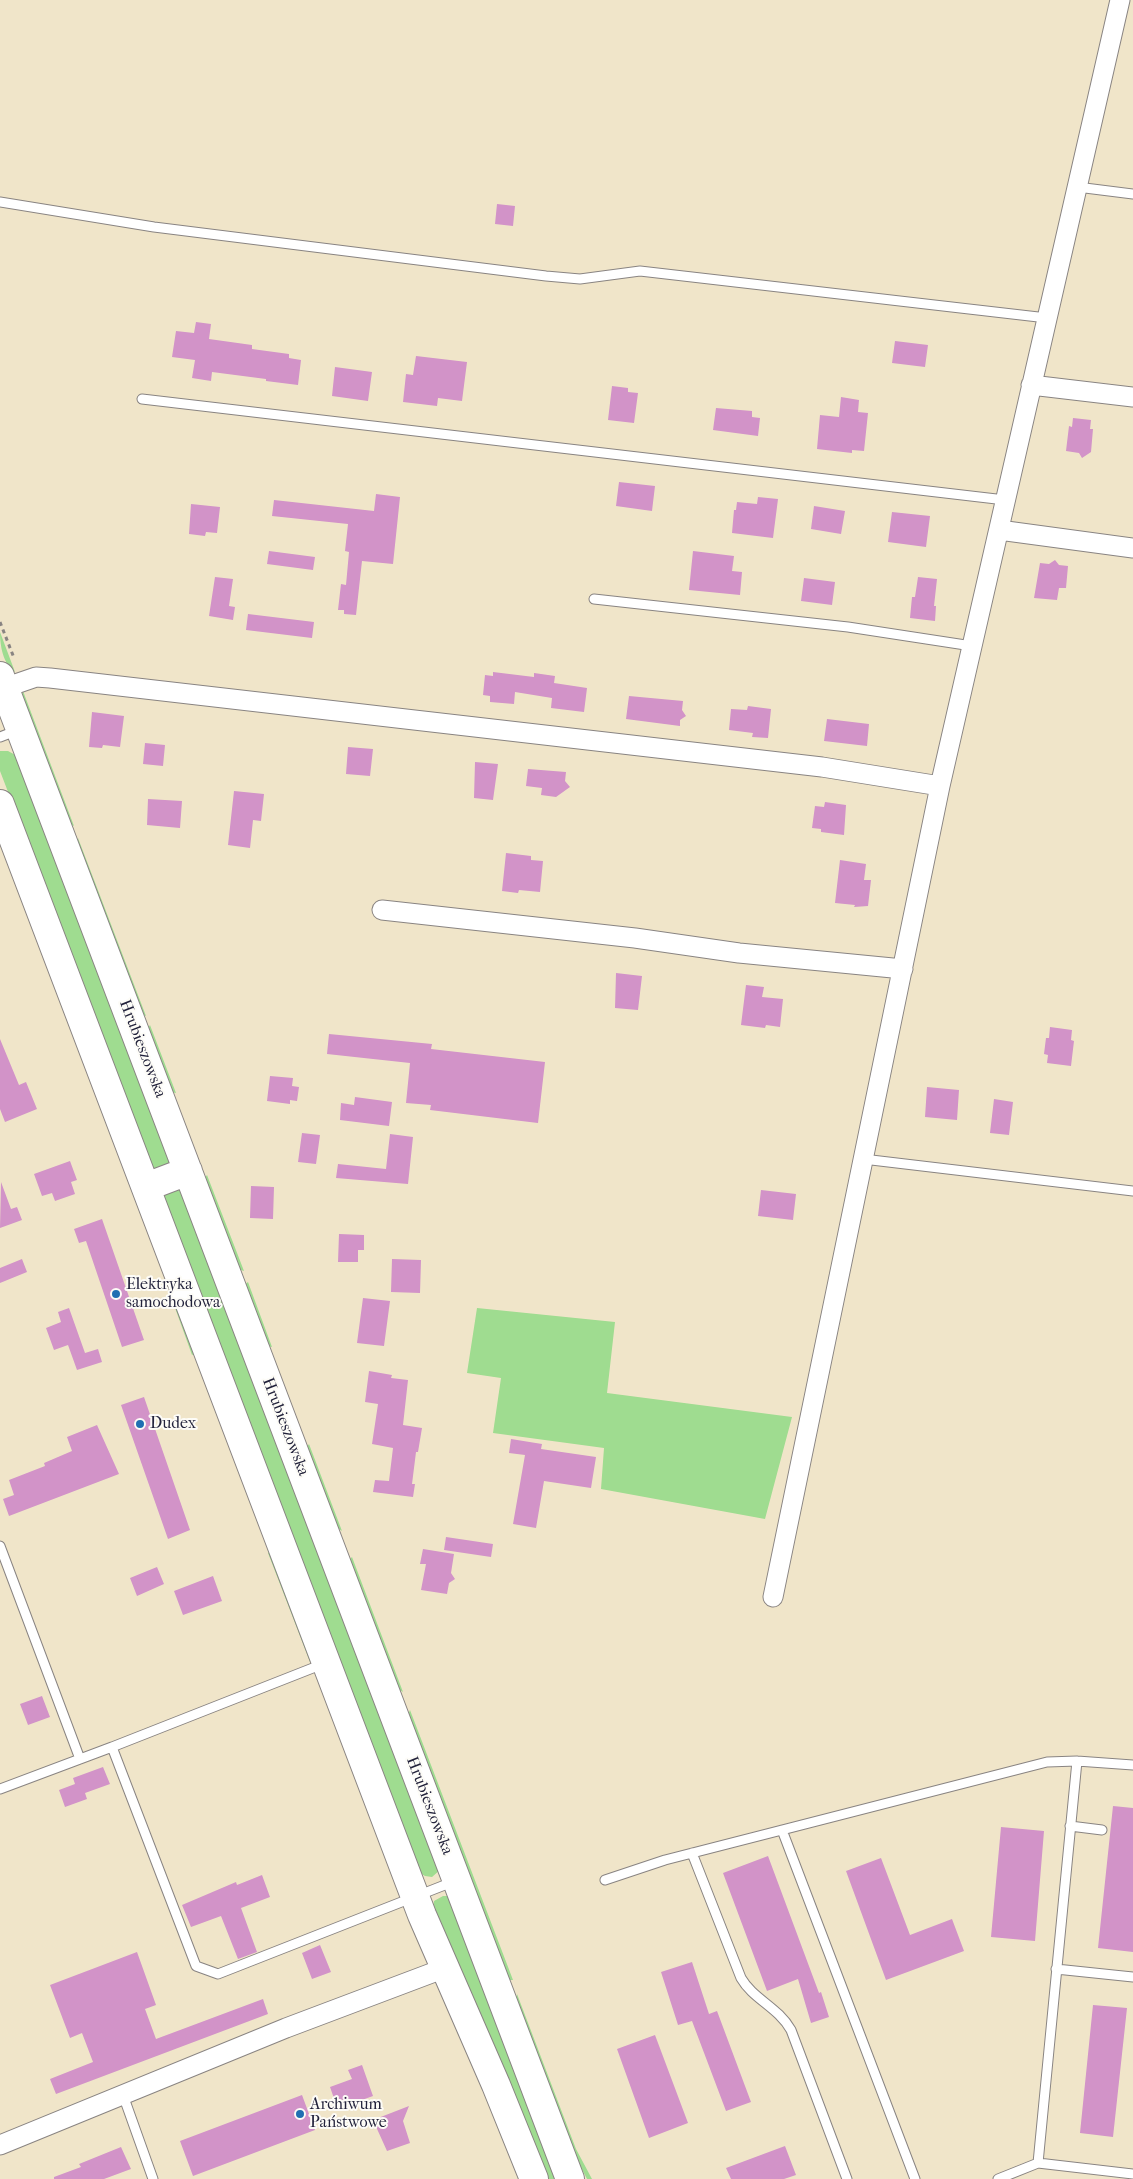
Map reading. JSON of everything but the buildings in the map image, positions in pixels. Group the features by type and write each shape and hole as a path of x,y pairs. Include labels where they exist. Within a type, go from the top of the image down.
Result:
{"main road":[{"name":"Hrubieszowska","path":"2,682 10,733 188,1172 570,2179"},
{"path":"0,804 415,1897 496,2085 534,2179"},
{"path":"146,1187 188,1172"}],"street":[{"path":"773,1598 940,786 1077,188 1123,7"},
{"path":"1031,385 1133,397"},
{"path":"999,530 1133,548"},
{"path":"2,682 36,677 50,678 822,767 940,786"},
{"path":"382,910 635,938 739,953 902,969"},
{"path":"0,2145 286,2028 445,1968"}],"lane":[{"path":"1077,188 1133,194"},
{"path":"0,202 154,227 546,276 580,279 640,271 1047,318"},
{"path":"142,399 377,429 641,457 1005,500"},
{"path":"594,598 848,627 972,646"},
{"path":"863,1159 1133,1191"},
{"path":"0,1546 80,1759"},
{"path":"0,1789 326,1663"},
{"path":"112,1747 196,1966 218,1974 458,1880"},
{"path":"605,1880 692,1853 1047,1762 1077,1761 1133,1765"},
{"path":"1038,2163 1077,1761"},
{"path":"1070,1826 1102,1830"},
{"path":"782,1830 915,2179"},
{"path":"692,1853 740,1978 747,1987 777,2012 791,2030 847,2179"},
{"path":"1056,1970 1133,1977"},
{"path":"123,2095 154,2179"},
{"path":"998,2179 1038,2163 1133,2174"}],"green space":[{"path":"0,632 15,672 5,660"},
{"path":"23,691 74,826 70,824 22,695"},
{"path":"0,751 8,751 19,757 175,1161 155,1170 152,1167 0,771"},
{"path":"78,838 146,1016 143,1015 77,841"},
{"path":"150,1025 176,1093 171,1092 147,1030"},
{"path":"207,1175 244,1271 238,1269 204,1179"},
{"path":"180,1187 440,1870 432,1877 420,1873 165,1202 165,1195 169,1189"},
{"path":"248,1282 272,1347 267,1346 244,1285"},
{"path":"177,1303 196,1353 192,1355 174,1305"},
{"path":"477,1308 615,1322 607,1393 792,1417 765,1519 601,1489 604,1448 493,1433 501,1378 467,1373"},
{"path":"309,1444 342,1531 336,1527 307,1447"},
{"path":"271,1551 313,1661 310,1662 268,1553"},
{"path":"352,1557 403,1692 398,1689 349,1560"},
{"path":"410,1710 513,1980 509,1980 408,1715"},
{"path":"443,1896 449,1896 561,2179 547,2179 433,1910 434,1901"},
{"path":"517,1994 576,2149 592,2179 587,2179 574,2154 516,2001"}],"place":[{"name":"Elektryka samochodowa","path":"116,1294"},
{"name":"Dudex","path":"140,1424"},
{"name":"Archiwum Państwowe","path":"300,2114"}]}
